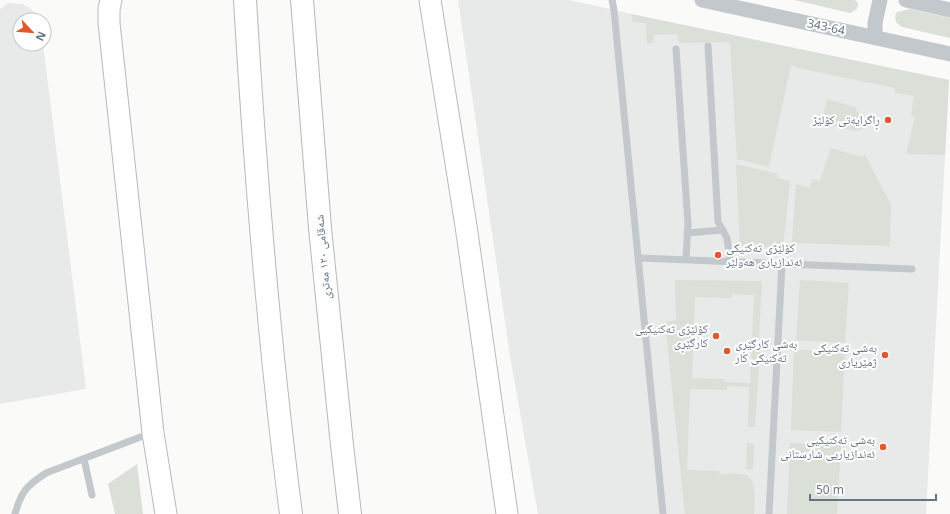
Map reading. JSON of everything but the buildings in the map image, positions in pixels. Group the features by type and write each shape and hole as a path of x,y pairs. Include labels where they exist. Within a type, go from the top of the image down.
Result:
{"highway":[{"path":"245,0 264,264 292,514"},
{"name":"شەقامی ١٢٠ مەتری","path":"302,0 321,236 350,514"}],"street":[{"path":"101,0 109,23"},
{"path":"110,0 109,23 153,432 166,514"},
{"path":"430,0 466,226 507,514"},
{"name":"343-64","path":"702,0 950,54"},
{"path":"875,37 875,23 880,0"},
{"path":"906,0 950,10"}],"lane":[{"path":"612,0 639,258 662,514"},
{"path":"708,46 718,222 727,238 730,261"},
{"path":"676,49 688,224 686,260"},
{"path":"687,233 723,230"},
{"path":"639,258 912,269"},
{"path":"768,514 782,264"},
{"path":"14,514 20,498 30,483 46,473 153,432"},
{"path":"84,458 92,495"}],"shaded area":[{"name":"کۆلێژی تەکنیکی ئەندازیاری هەولێر","path":"458,0 569,0 686,26 949,80 926,514 538,514 510,356"},
{"path":"794,0 855,0 858,3 857,9 850,13"},
{"path":"8,3 22,4 34,12 12,12 12,52 44,52 86,389 0,404 0,9"},
{"path":"910,9 950,18 950,38 902,27 896,22 895,16 897,12"},
{"path":"631,14 949,80 945,155 906,154 915,117 911,116 914,96 895,93 895,88 798,68 791,65 769,167 737,159 730,42 679,43 677,34 654,35 653,43 647,44 646,23 633,22"},
{"path":"827,99 855,107 865,126 861,130 856,131 821,123"},
{"path":"831,148 862,157 865,155 891,205 890,246 792,243 796,184 810,188 812,179 820,181"},
{"path":"736,164 778,174 777,178 790,181 783,248 740,246"},
{"path":"675,280 762,281 759,338 752,337 754,295 732,294 731,298 695,297 692,378 724,379 724,382 750,383 752,348 760,349 755,427 748,427 749,387 727,386 727,390 690,389 687,470 719,471 719,474 746,475 750,478 754,487 754,514 685,514 665,322 676,320"},
{"path":"800,280 849,283 845,343 796,340"},
{"path":"794,350 845,351 841,432 791,430"},
{"path":"747,442 754,444 753,469 746,470"},
{"path":"790,443 841,445 837,514 787,514"},
{"path":"137,464 143,514 115,514 108,484"}],"place":[{"name":"ڕاگرایەتی کۆلێژ","path":"888,120"},
{"name":"کۆلێژی تەکنیکی ئەندازیاری هەولێر","path":"718,255"},
{"name":"کۆلێژی تەکنیکیی کارگێڕی","path":"716,336"},
{"name":"بەشی کارگێڕی تەکنیکی کار","path":"727,351"},
{"name":"بەشی تەکنیکی ژمێریاری","path":"885,355"},
{"name":"بەشی تەکنیکیی ئەندازیاریی شارستانی","path":"883,447"}]}
